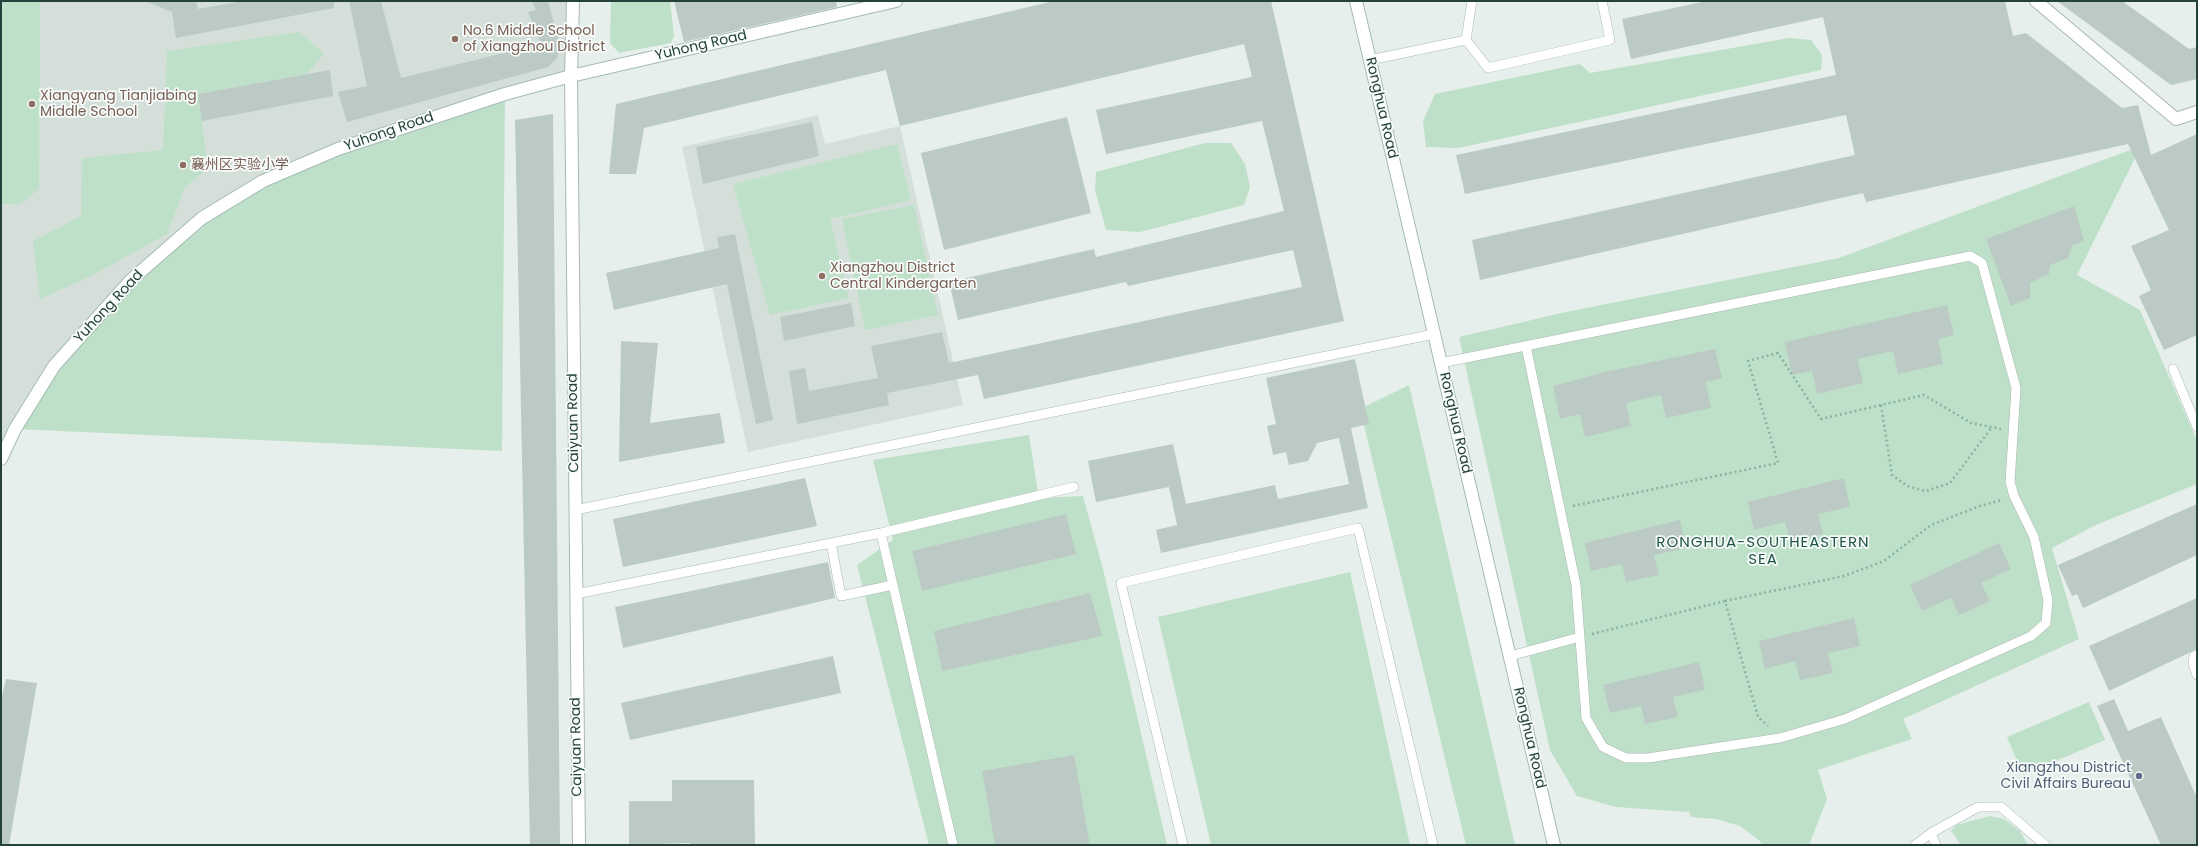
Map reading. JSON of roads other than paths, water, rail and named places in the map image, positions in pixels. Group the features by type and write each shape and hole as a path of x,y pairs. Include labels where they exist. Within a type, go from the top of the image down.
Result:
{"street":[{"name":"Caiyuan Road","path":"573,1 571,76 578,845"},
{"name":"Yuhong Road","path":"1,460 14,429 54,366 131,280 202,218 263,182 338,149 505,94 571,76 896,1"},
{"name":"Ronghua Road","path":"1356,1 1554,845"},
{"path":"2036,1 2176,119 2197,112"}],"lane":[{"path":"1472,1 1466,40 1488,68 1610,40 1602,1"},
{"path":"1370,60 1466,40"},
{"path":"1441,363 1970,256 1982,263 2016,388 2010,482 2014,496 2034,537 2048,600 2046,623 2031,636 1845,719 1780,738 1648,758 1626,758 1603,747 1586,718 1576,585 1526,346"},
{"path":"575,510 1434,334"},
{"path":"2172,369 2197,427"},
{"path":"576,594 881,533 1074,487"},
{"path":"1183,845 1121,583 1358,528 1433,845"},
{"path":"881,533 953,845"},
{"path":"831,543 841,596 893,585"},
{"path":"1510,656 1580,637"},
{"path":"2197,655 2194,656 2193,664 2197,675"},
{"path":"1915,845 1931,833 1978,807 2001,807 2045,845"},
{"path":"1931,833 1936,845"}],"place":[{"name":"No.6 Middle School of Xiangzhou District","path":"455,39"},
{"name":"Xiangyang Tianjiabing Middle School","path":"32,104"},
{"name":"襄州区实验小学","path":"183,165"},
{"name":"Xiangzhou District Central Kindergarten","path":"822,276"},
{"name":"Xiangzhou District Civil Affairs Bureau","path":"2139,776"}],"district":[{"name":"RONGHUA-SOUTHEASTERN SEA","path":"1763,552"}]}
